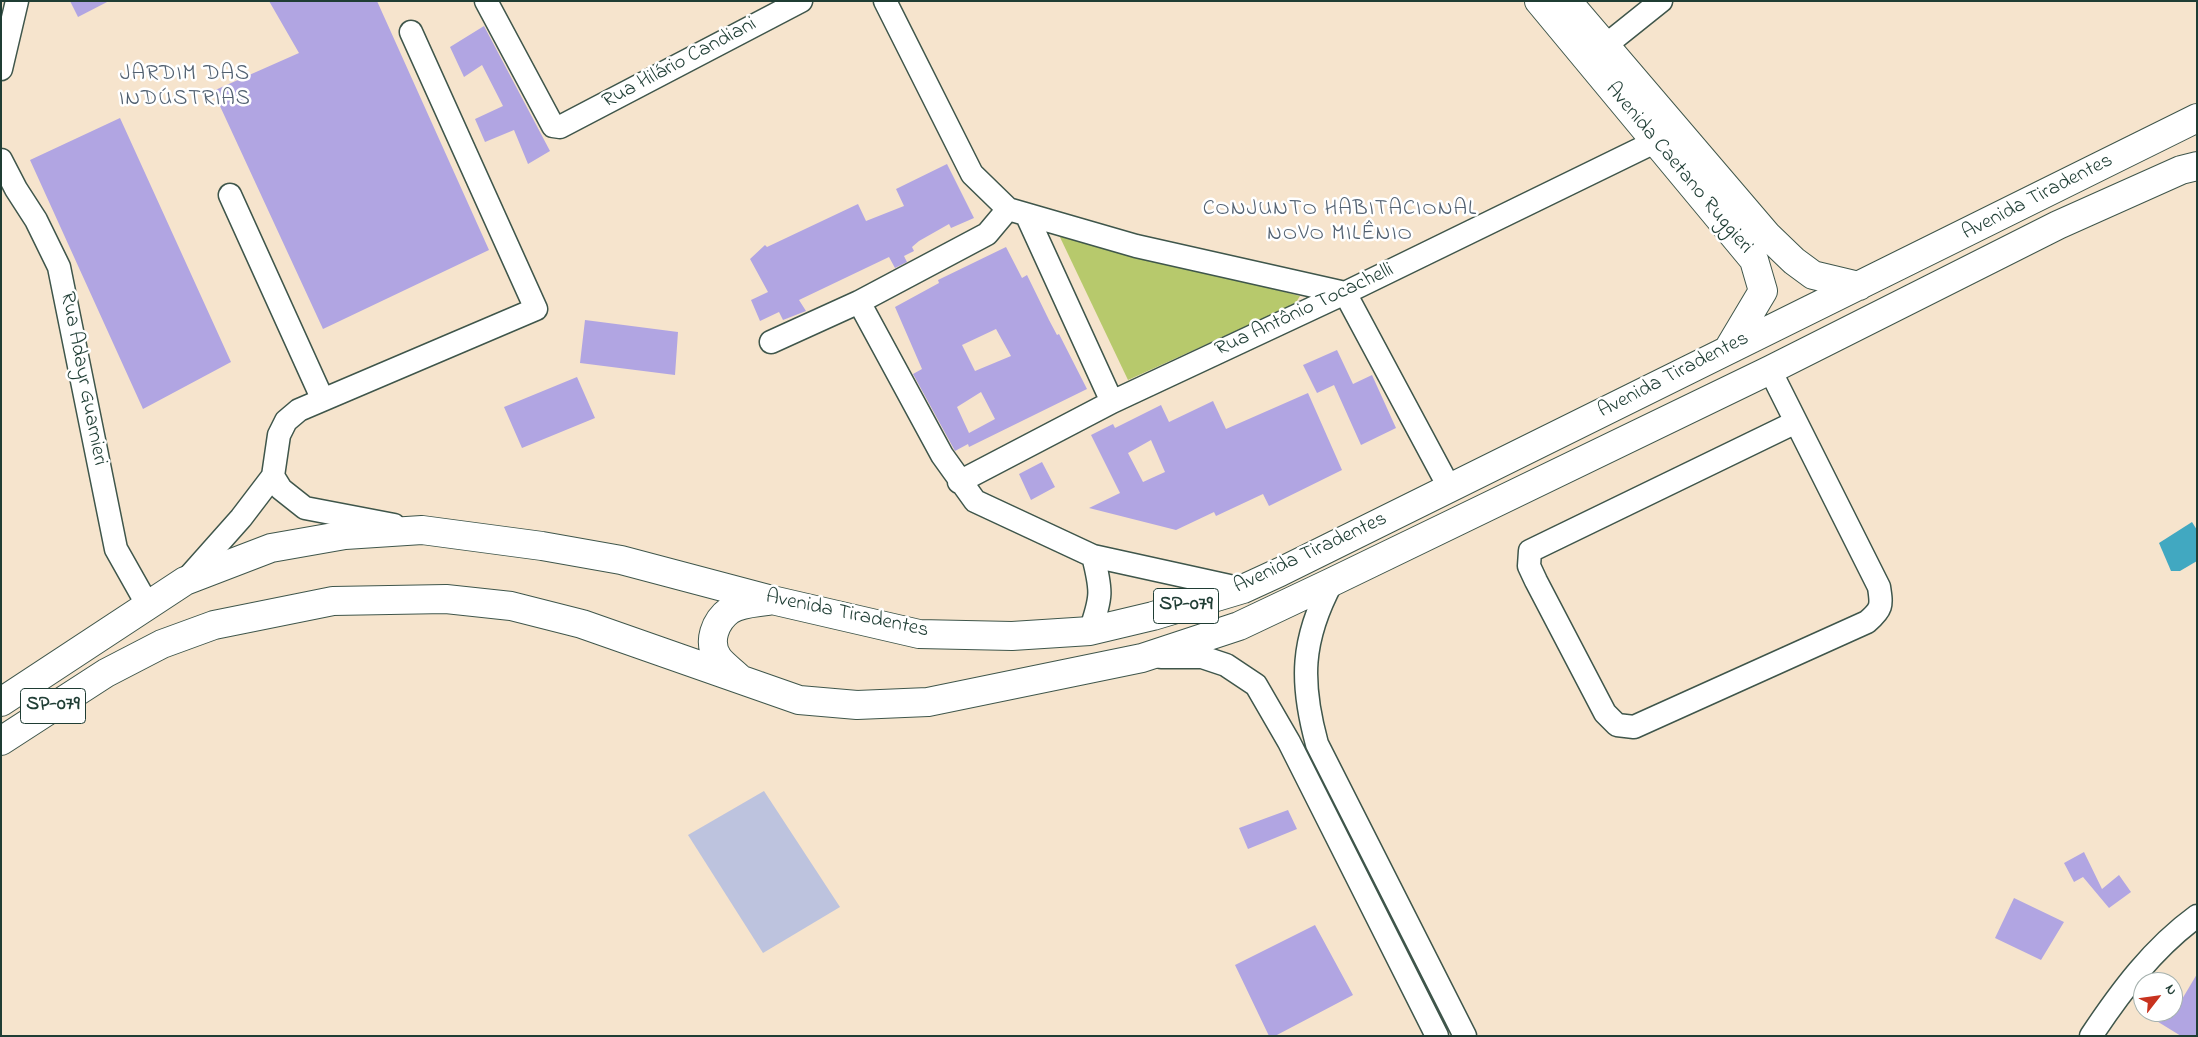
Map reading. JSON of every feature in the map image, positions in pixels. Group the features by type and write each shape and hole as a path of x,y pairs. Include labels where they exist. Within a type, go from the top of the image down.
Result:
{"main road":[{"name":"Avenida Caetano Ruggieri","path":"1539,1 1667,136 1794,261 1813,275 1859,286"},
{"name":"Avenida Caetano Ruggieri","path":"1567,1 1606,45 1754,260 1763,291"},
{"name":"Avenida Tiradentes","path":"1,702 147,604 185,581 240,558 297,543 345,535 422,530 542,546 621,560 772,600 919,634 1012,636 1090,631 1153,616 1242,589 2197,118"},
{"name":"Avenida Tiradentes","path":"1,741 106,673 162,644 214,625 332,601 388,598 446,599 511,606 582,624 799,700 857,706 928,702 1142,658 1239,626 1770,370 2058,225 2181,170 2197,166"},
{"path":"1729,348 1763,291 1778,280 1792,275 1813,275"},
{"path":"739,678 718,659 712,644 714,630 730,610 744,604 772,600"}],"street":[{"path":"1,69 17,1"},
{"name":"Rua Hilário Candiani","path":"486,1 553,126 560,127 801,1"},
{"path":"884,1 972,174 1017,213 1112,402"},
{"path":"1606,45 1661,1"},
{"path":"185,581 241,518 273,476 279,435 286,420 299,410 322,398 536,309 412,32"},
{"name":"Rua Antônio Tocachelli","path":"960,482 1112,402 1345,293 1667,136"},
{"name":"Rua Adayr Guarnieri","path":"1,160 16,189 36,220 59,267 116,549 147,604"},
{"path":"230,195 322,398"},
{"path":"1017,213 1136,246 1345,293 1449,487"},
{"path":"771,342 859,302 987,234 1017,213"},
{"path":"859,302 942,455 975,501 1093,556 1242,589"},
{"path":"1770,370 1879,586 1881,601 1879,611 1867,622 1634,727 1617,725 1605,713 1536,581 1529,566 1530,551 1796,422"},
{"path":"273,476 281,488 304,508 422,530"},
{"path":"1090,631 1101,595 1093,556"},
{"path":"1332,582 1319,605 1306,650 1306,697 1317,744 1466,1036"},
{"path":"1142,658 1202,657 1226,665 1256,685 1289,742 1437,1036"},
{"path":"1289,742 1313,730"},
{"path":"2099,1033 2138,972 2162,944 2197,916"}],"shaded area":[{"path":"764,791 840,907 763,953 688,835"}],"green space":[{"path":"1058,233 1300,296 1295,304 1128,380"}],"water":[{"path":"2192,522 2197,530 2197,561 2180,571 2171,571 2159,543"}],"building":[{"path":"70,1 109,1 78,17"},
{"path":"269,1 377,1 489,250 323,329 213,91 299,53"},
{"path":"484,26 550,151 528,164 514,130 485,142 475,119 503,106 482,65 464,77 450,47"},
{"path":"120,118 231,362 143,409 30,160"},
{"path":"947,164 974,218 951,228 949,224 919,241 912,247 914,251 904,256 907,262 895,268 889,257 799,300 806,311 783,320 779,312 760,321 751,300 768,292 750,259 765,245 767,247 858,204 866,221 904,206 896,189"},
{"path":"1006,247 1022,278 1027,275 1087,389 969,447 968,444 955,451 913,374 922,369 895,307 939,283 938,280","holes":["996,329 1011,356 975,371 962,345","981,392 995,419 969,433 957,407"]},
{"path":"585,320 678,332 675,375 580,363"},
{"path":"1337,350 1353,384 1372,375 1396,428 1361,445 1334,385 1317,393 1303,365"},
{"path":"577,377 595,418 522,448 504,407"},
{"path":"1308,393 1342,470 1269,506 1263,494 1216,516 1214,512 1176,530 1089,508 1120,493 1091,435 1113,424 1115,428 1161,405 1169,422 1213,401 1226,429","holes":["1151,440 1165,472 1143,482 1128,453"]},
{"path":"1042,462 1055,487 1031,500 1019,474"},
{"path":"1288,810 1297,829 1248,849 1239,828"},
{"path":"2084,852 2102,889 2119,875 2131,892 2109,908 2083,877 2074,882 2064,863"},
{"path":"2014,898 2064,922 2041,960 1995,938"},
{"path":"1315,925 1353,995 1275,1036 1269,1036 1235,965"},
{"path":"2197,974 2197,1036 2181,1036 2158,1022 2183,1022 2183,998"}],"district":[{"name":"JARDIM DAS INDÚSTRIAS","path":"185,88"},
{"name":"CONJUNTO HABITACIONAL NOVO MILÊNIO","path":"1340,222"}]}
